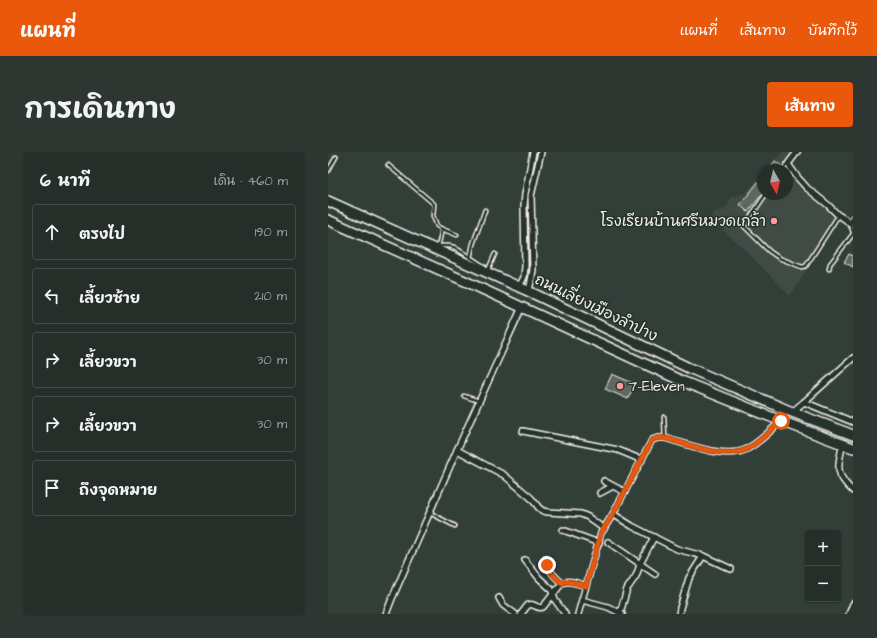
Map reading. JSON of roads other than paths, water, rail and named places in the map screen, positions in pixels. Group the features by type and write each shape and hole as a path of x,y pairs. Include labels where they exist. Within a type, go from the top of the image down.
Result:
{"highway":[{"name":"ถนนเลี่ยงเมืองลำปาง","path":"328,201 469,261 523,289 688,368 853,436"},
{"name":"ถนนเลี่ยงเมืองลำปาง","path":"328,220 684,382 853,448"},
{"path":"390,248 398,232"}],"street":[{"path":"533,152 525,194 525,266 523,289 530,286 533,270 531,196 541,152"},
{"path":"788,164 797,152"},
{"path":"793,171 802,183 838,215 850,224 853,218"},
{"path":"525,194 531,196"},
{"path":"524,229 532,229"},
{"path":"386,614 477,400 522,307"},
{"path":"792,412 853,358"},
{"path":"804,402 853,422"},
{"path":"578,614 601,533 613,514 652,440 665,438 716,452 731,453 746,450 762,440 781,421"},
{"path":"523,431 618,450 642,460"},
{"path":"843,444 839,458 839,470 845,484 853,491"},
{"path":"456,450 504,475 531,498 543,511 581,514 588,517 604,529"},
{"path":"604,481 625,492"},
{"path":"600,492 613,486"},
{"path":"613,514 632,526 677,549 703,556 731,569"},
{"path":"563,530 599,543"},
{"path":"582,600 608,607 621,614 627,589 636,576 640,564 654,537"},
{"path":"608,542 655,574"},
{"path":"679,614 689,578 703,556"},
{"path":"546,559 547,565 553,575 562,583"},
{"path":"525,560 539,578 551,589 555,600 565,614"},
{"path":"521,614 528,605 533,605 538,608 543,607 562,583 566,581 586,586"},
{"path":"499,598 503,605 514,614"},
{"path":"849,614 853,604"},
{"path":"607,614 608,607"}],"lane":[{"path":"328,171 336,157"},
{"path":"388,165 434,204 433,216 437,226 457,235"},
{"path":"762,200 744,226 779,258 802,267 806,266 838,215"},
{"path":"469,261 485,210"},
{"path":"829,269 830,264 853,233 850,224"},
{"path":"437,248 442,229"},
{"path":"488,271 495,254"},
{"path":"464,396 477,400"},
{"path":"664,417 665,438"},
{"path":"430,513 455,526"}],"waterway":[{"path":"525,283 529,266 528,198 536,152"}],"place":[{"name":"โรงเรียนบ้านศรีหมวดเกล้า","path":"774,221"},
{"name":"7-Eleven","path":"620,386"}]}
